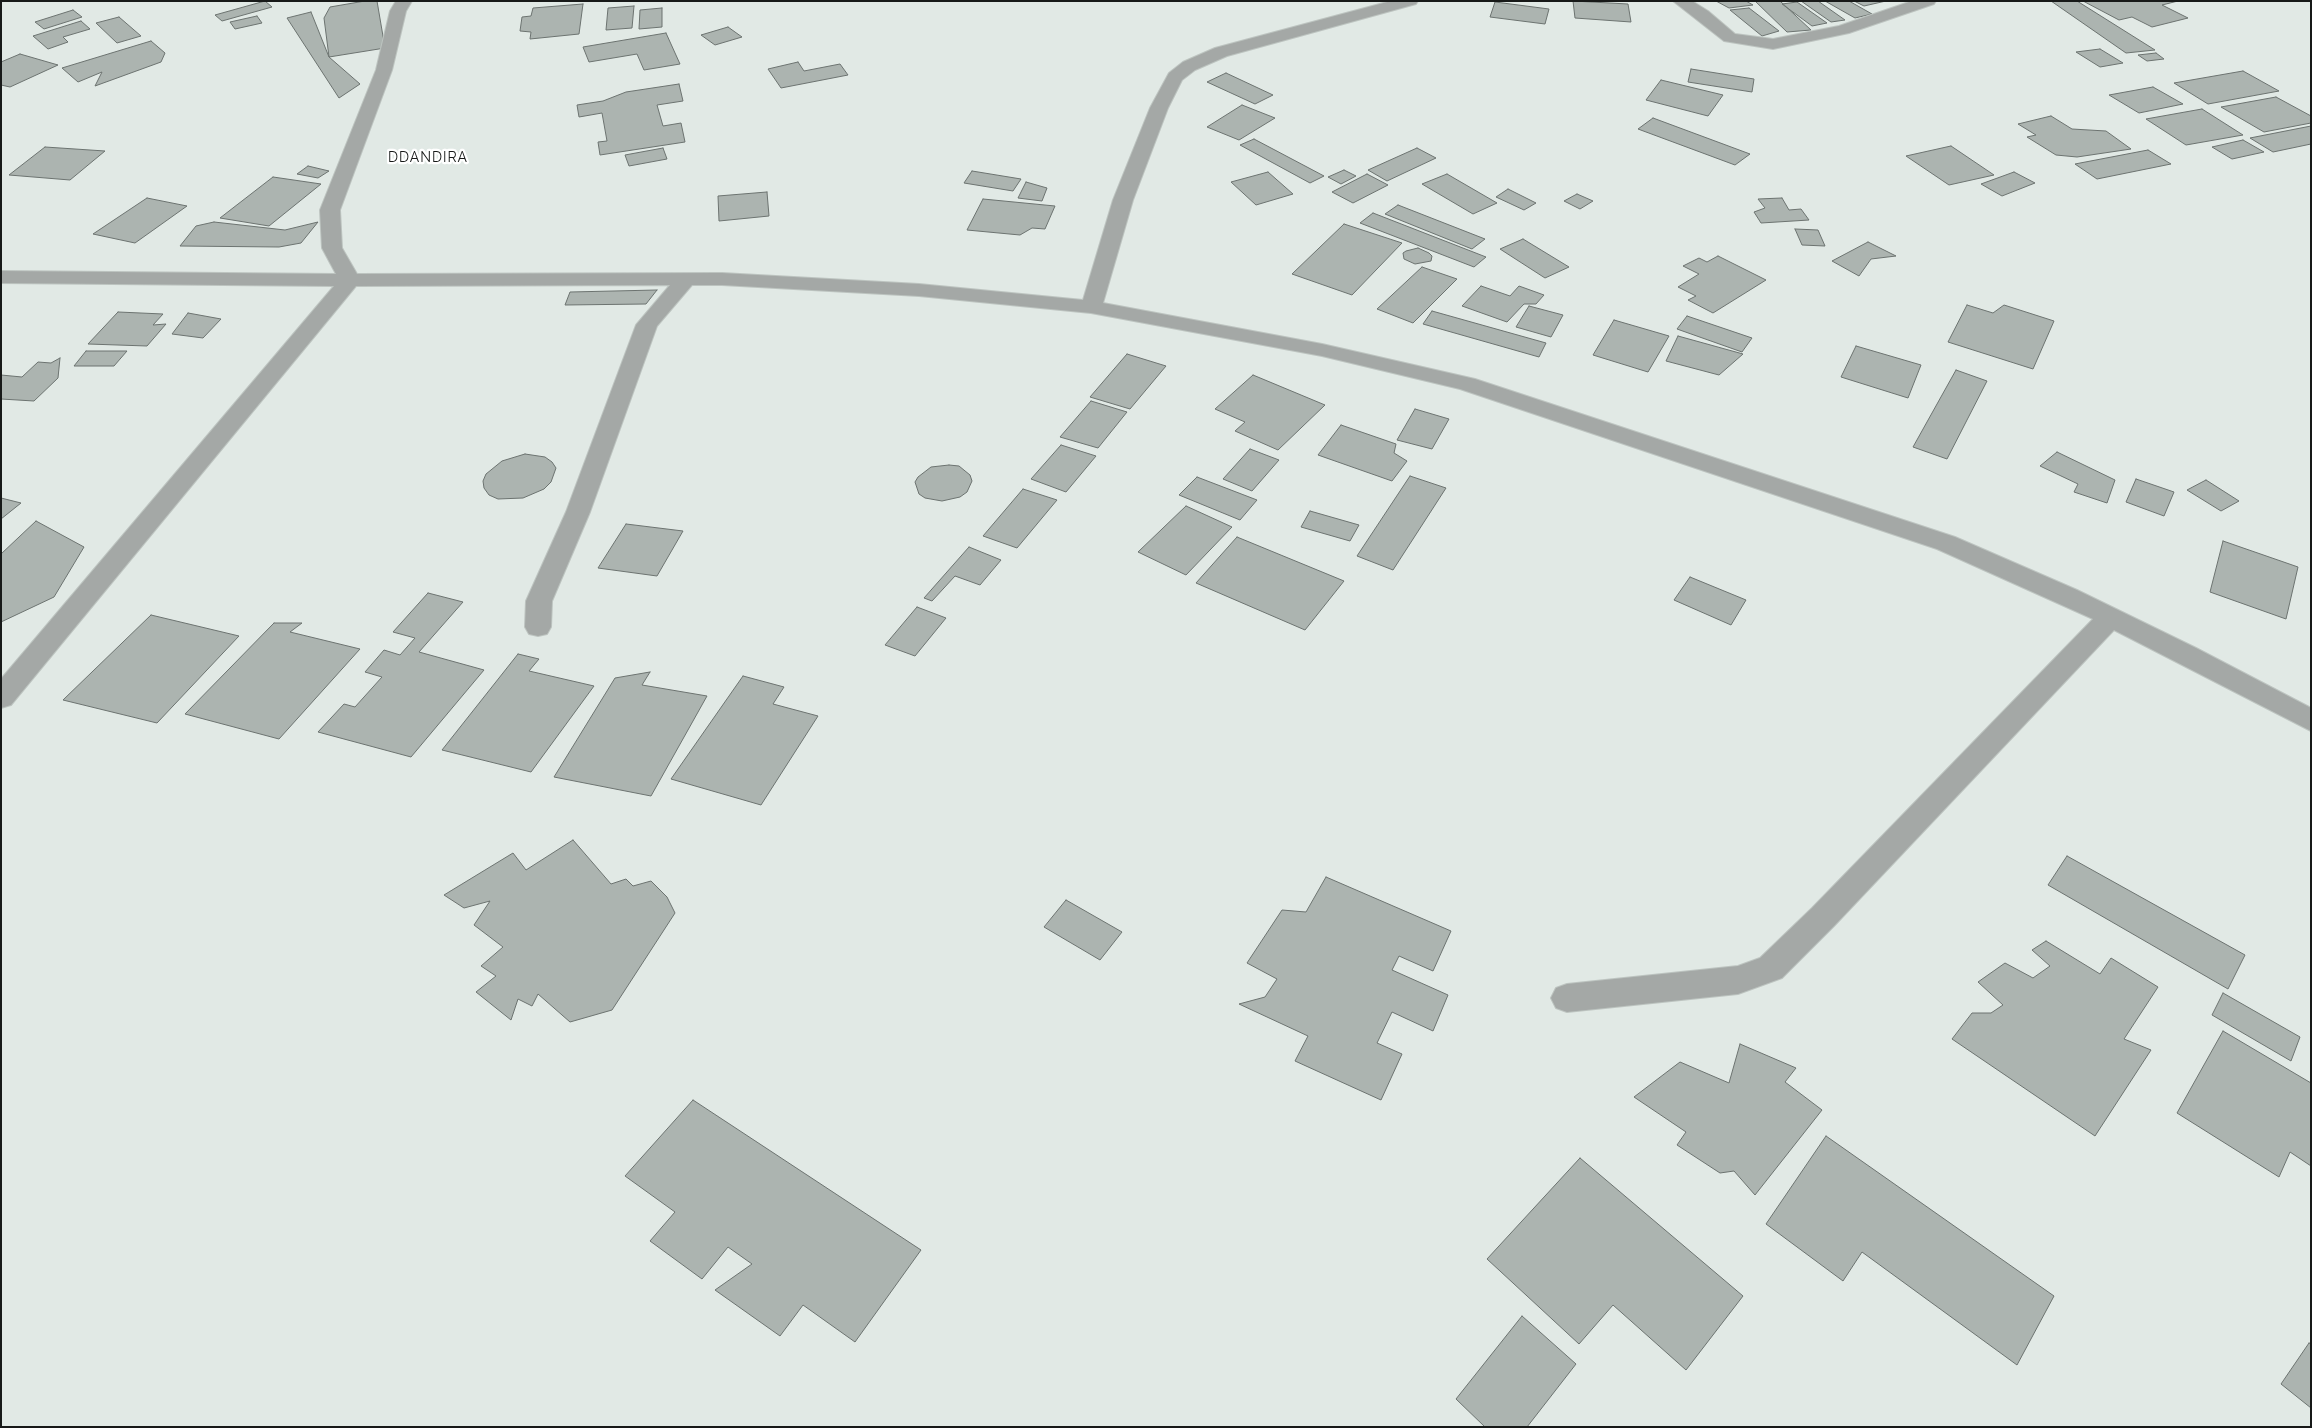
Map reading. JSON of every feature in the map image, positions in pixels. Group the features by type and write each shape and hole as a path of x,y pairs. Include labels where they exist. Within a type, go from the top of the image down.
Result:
{"street":[{"path":"350,280 332,248 330,210 384,70 398,12 404,1"},
{"path":"1091,307 1123,200 1159,108 1175,77 1189,66 1221,52 1410,1"},
{"path":"1682,1 1702,14 1730,38 1773,44 1843,30 1928,1"},
{"path":"1,278 350,280 722,278 920,290 1091,307 1322,350 1467,384 1946,543 2068,596 2187,655 2311,721"},
{"path":"538,627 539,600 578,512 647,325 686,279"},
{"path":"1,698 350,280"},
{"path":"1567,998 1738,980 1771,968 1823,917 2110,617"}],"building":[{"path":"265,1 272,7 222,21 215,15"},
{"path":"365,1 377,1 385,48 329,57 324,18 330,7"},
{"path":"1573,1 1628,4 1631,22 1575,18"},
{"path":"1716,1 1746,1 1753,5 1729,8"},
{"path":"1755,1 1780,1 1811,30 1787,32"},
{"path":"1801,1 1818,1 1845,20 1831,22"},
{"path":"1825,1 1849,1 1872,14 1855,18"},
{"path":"1854,1 1886,1 1864,6"},
{"path":"2051,1 2077,1 2155,50 2126,53"},
{"path":"2083,1 2178,1 2162,5 2188,18 2152,27 2132,17 2119,20"},
{"path":"1495,2 1549,9 1545,24 1490,17"},
{"path":"1797,2 1827,23 1812,26 1782,4"},
{"path":"583,4 579,34 530,39 531,32 520,31 522,17 531,16 533,8"},
{"path":"634,6 632,28 606,30 608,8"},
{"path":"662,8 662,27 639,29 640,10"},
{"path":"1749,8 1779,31 1762,36 1730,10"},
{"path":"73,10 82,17 44,29 35,22"},
{"path":"311,12 329,57 360,84 339,98 287,18"},
{"path":"257,16 262,23 235,29 230,22"},
{"path":"119,17 141,36 117,43 96,23"},
{"path":"81,21 90,29 63,37 68,42 48,49 33,36"},
{"path":"728,27 742,37 715,45 701,35"},
{"path":"666,33 680,64 644,70 637,54 589,62 583,47"},
{"path":"151,41 165,53 161,62 95,86 102,72 78,82 62,68"},
{"path":"2100,49 2123,63 2100,67 2076,52"},
{"path":"2156,53 2164,59 2147,61 2138,55"},
{"path":"20,54 58,65 10,87 1,85 1,62"},
{"path":"798,62 804,71 840,64 848,75 781,88 768,69"},
{"path":"1691,69 1754,79 1752,92 1688,82"},
{"path":"2243,71 2279,91 2208,104 2174,83"},
{"path":"1226,73 1273,95 1255,104 1207,82"},
{"path":"1661,80 1723,95 1708,116 1646,100"},
{"path":"679,84 683,101 657,105 663,126 681,123 685,142 600,155 598,142 607,141 602,113 579,117 577,105 603,101 626,92"},
{"path":"2153,87 2183,104 2139,113 2109,95"},
{"path":"2276,97 2311,116 2311,123 2264,132 2221,107"},
{"path":"1242,105 1275,118 1239,140 1207,127"},
{"path":"2202,109 2243,135 2186,145 2146,119"},
{"path":"2051,116 2072,129 2106,131 2131,149 2077,157 2056,155 2027,137 2036,135 2018,124"},
{"path":"1653,118 1750,154 1735,165 1638,129"},
{"path":"2311,126 2311,144 2273,152 2250,138"},
{"path":"1254,139 1324,176 1310,183 1240,145"},
{"path":"2243,140 2264,152 2232,159 2212,147"},
{"path":"1951,146 1994,175 1949,185 1906,156"},
{"path":"45,147 105,151 70,180 9,175"},
{"path":"663,148 667,159 629,166 625,155"},
{"path":"1417,148 1436,158 1387,181 1368,170"},
{"path":"2148,150 2171,164 2097,179 2075,164"},
{"path":"308,166 329,171 318,178 297,174"},
{"path":"1344,170 1356,176 1341,184 1328,177"},
{"path":"972,171 1021,179 1013,191 964,183"},
{"path":"1268,172 1293,194 1256,205 1231,182"},
{"path":"2014,172 2035,183 2002,196 1981,184"},
{"path":"1367,174 1388,185 1353,203 1332,192"},
{"path":"1447,174 1497,203 1473,214 1422,184"},
{"path":"273,177 321,184 269,226 220,218"},
{"path":"1026,182 1047,188 1042,201 1018,198"},
{"path":"1508,189 1536,203 1524,210 1496,197"},
{"path":"767,192 769,216 719,221 718,196"},
{"path":"1577,194 1593,201 1580,209 1564,201"},
{"path":"147,198 187,206 135,243 93,234"},
{"path":"1782,198 1789,210 1801,209 1809,220 1761,223 1754,212 1765,208 1758,199"},
{"path":"983,199 1055,206 1045,229 1032,228 1020,235 967,230"},
{"path":"1398,205 1485,239 1472,249 1385,214"},
{"path":"1373,213 1486,257 1474,267 1360,223"},
{"path":"214,222 285,230 318,222 301,243 279,247 180,246 196,226"},
{"path":"1344,224 1402,243 1352,295 1292,274"},
{"path":"1795,229 1818,230 1825,246 1802,245"},
{"path":"1523,239 1569,267 1545,278 1500,249"},
{"path":"1868,242 1896,256 1871,259 1859,276 1832,261"},
{"path":"1418,248 1432,256 1431,261 1415,264 1404,259 1403,253"},
{"path":"1718,256 1766,280 1713,313 1688,300 1696,296 1678,287 1699,274 1683,266 1699,258 1707,262"},
{"path":"1422,267 1457,279 1413,323 1377,309"},
{"path":"1481,286 1510,296 1519,286 1544,295 1536,304 1524,304 1507,322 1462,306"},
{"path":"657,290 646,304 565,305 570,292"},
{"path":"1967,305 1993,313 2004,305 2054,321 2033,369 1948,342"},
{"path":"1529,306 1563,315 1551,337 1516,327"},
{"path":"1432,311 1546,343 1539,357 1423,324"},
{"path":"118,312 163,314 153,325 166,324 147,346 88,344"},
{"path":"188,313 221,319 203,338 172,334"},
{"path":"1687,316 1752,338 1742,352 1677,329"},
{"path":"1614,320 1669,336 1648,372 1593,355"},
{"path":"1678,336 1743,354 1719,375 1666,361"},
{"path":"1856,346 1921,365 1908,398 1841,377"},
{"path":"86,351 127,351 114,366 74,366"},
{"path":"1127,354 1166,366 1130,409 1090,397"},
{"path":"60,358 58,378 34,401 1,399 1,375 22,377 38,362 51,363"},
{"path":"1956,370 1987,381 1947,459 1913,447"},
{"path":"1253,375 1325,405 1278,450 1235,431 1245,422 1215,409"},
{"path":"1091,401 1127,412 1098,448 1060,437"},
{"path":"1415,409 1449,419 1432,449 1397,440"},
{"path":"1341,425 1396,444 1394,453 1407,461 1392,481 1318,455"},
{"path":"1061,445 1096,456 1066,492 1031,479"},
{"path":"1250,449 1279,460 1252,491 1223,479"},
{"path":"2057,452 2115,480 2107,503 2074,492 2078,484 2040,466"},
{"path":"525,454 545,457 552,462 556,468 551,482 544,489 523,498 498,499 489,495 484,488 483,481 486,474 502,461"},
{"path":"959,466 970,475 972,481 967,492 960,497 942,501 925,498 919,494 915,482 918,477 931,467"},
{"path":"1410,476 1446,488 1393,570 1357,556"},
{"path":"1197,477 1257,500 1240,520 1179,495"},
{"path":"2136,479 2174,492 2164,516 2126,502"},
{"path":"2206,480 2239,501 2221,511 2187,490"},
{"path":"1023,489 1057,500 1017,548 983,536"},
{"path":"1,498 21,503 1,519"},
{"path":"1186,506 1232,527 1186,575 1138,552"},
{"path":"1310,511 1359,525 1350,541 1301,527"},
{"path":"36,521 84,547 54,597 1,622 1,554"},
{"path":"626,524 683,531 657,576 598,568"},
{"path":"1237,537 1344,581 1305,630 1196,583"},
{"path":"2223,541 2298,567 2286,619 2210,592"},
{"path":"969,547 1001,560 980,585 955,576 932,601 924,598"},
{"path":"1690,577 1746,600 1731,625 1674,600"},
{"path":"428,593 463,602 419,652 484,670 411,757 318,732 344,704 355,707 382,677 365,672 384,650 400,655 415,638 393,632"},
{"path":"917,607 946,618 915,656 885,645"},
{"path":"151,615 239,636 157,723 63,700"},
{"path":"274,623 302,623 290,632 360,649 279,739 185,714"},
{"path":"518,654 539,659 529,671 594,686 531,772 442,750"},
{"path":"650,672 642,685 707,696 651,796 554,777 615,678"},
{"path":"743,676 784,687 773,704 818,716 761,805 671,779"},
{"path":"573,840 611,884 626,879 633,886 651,881 667,897 675,913 612,1010 570,1022 538,994 532,1006 518,999 511,1020 476,992 496,976 481,966 503,947 474,925 490,901 464,908 444,895 513,853 526,870"},
{"path":"2067,856 2245,955 2228,989 2048,885"},
{"path":"1326,877 1451,931 1433,971 1399,956 1392,970 1448,995 1433,1031 1392,1012 1377,1043 1402,1054 1381,1100 1295,1061 1308,1036 1239,1004 1265,997 1277,979 1247,963 1282,910 1306,912"},
{"path":"1066,900 1122,932 1100,960 1044,927"},
{"path":"2046,941 2100,974 2111,958 2158,987 2124,1039 2151,1050 2095,1136 1952,1039 1972,1013 1991,1013 2003,1005 1978,982 2005,963 2033,978 2050,966 2032,950"},
{"path":"2223,993 2300,1037 2291,1061 2212,1015"},
{"path":"2223,1031 2311,1083 2311,1166 2290,1152 2279,1177 2177,1113"},
{"path":"1740,1044 1796,1068 1785,1082 1822,1110 1755,1195 1734,1171 1720,1173 1677,1145 1686,1132 1634,1097 1680,1062 1729,1083"},
{"path":"693,1100 921,1250 855,1342 803,1305 780,1336 715,1290 752,1264 728,1247 702,1279 650,1241 675,1212 625,1176"},
{"path":"1826,1136 2054,1296 2017,1365 1862,1252 1843,1281 1766,1224"},
{"path":"1580,1158 1743,1296 1686,1370 1613,1305 1579,1344 1487,1259"},
{"path":"1522,1316 1576,1364 1527,1427 1485,1427 1456,1399"},
{"path":"2309,1343 2311,1344 2311,1408 2281,1384"}],"district":[{"name":"DDANDIRA","path":"428,158"}]}
